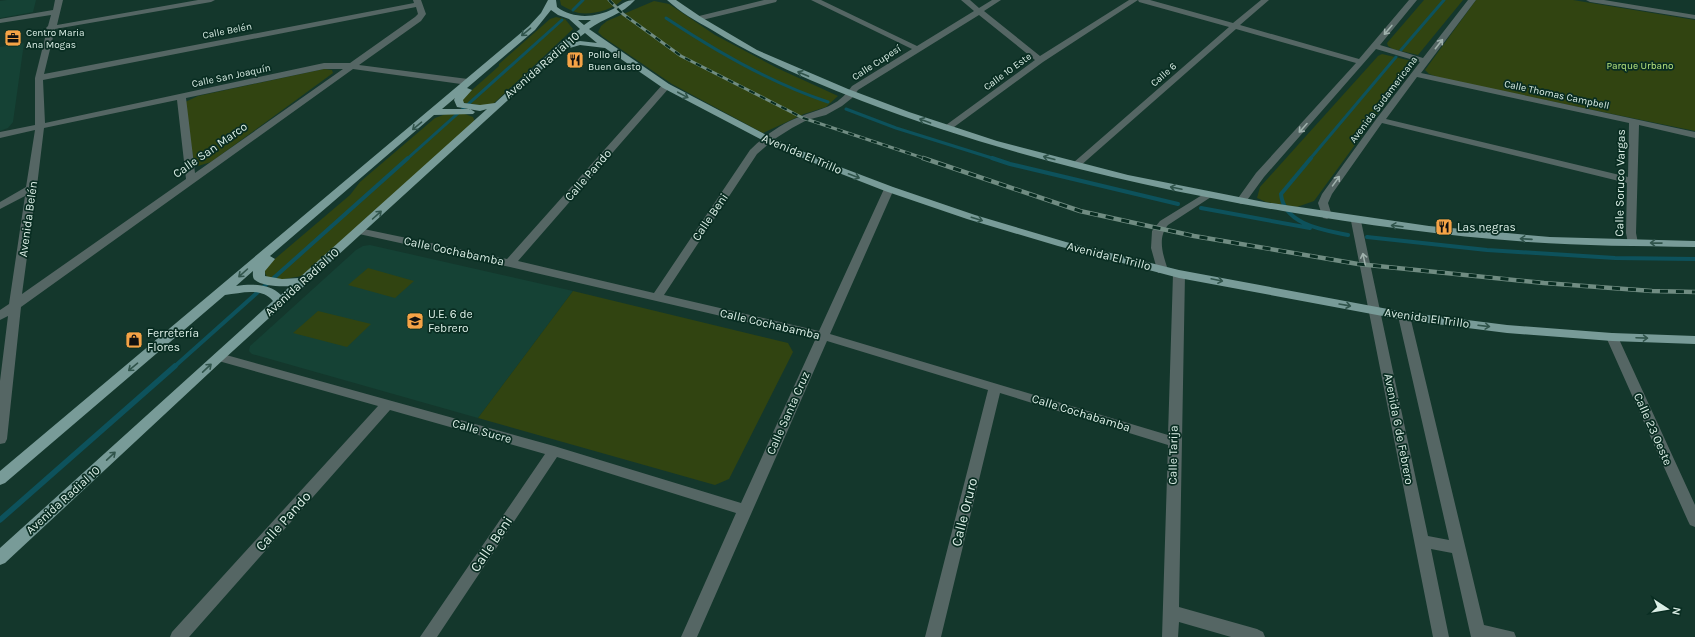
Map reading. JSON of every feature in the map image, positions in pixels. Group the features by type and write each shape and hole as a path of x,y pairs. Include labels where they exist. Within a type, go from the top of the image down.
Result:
{"main road":[{"name":"Avenida Radial 10","path":"0,558 219,357 278,299 304,281 494,106 584,29 618,10 630,0"},
{"path":"671,0 698,19 740,44 785,66 852,95 947,128 1076,165 1207,194 1296,211 1464,234 1531,239 1695,244"},
{"path":"1,477 532,28 544,14 552,1"},
{"name":"Avenida El Trillo","path":"552,1 553,8 556,12 569,16 606,46 666,86 767,139 889,190 971,217 1062,244 1179,274 1404,316 1507,329 1612,337 1695,340"},
{"path":"569,16 594,17 609,14"},
{"path":"558,50 580,43 606,46"},
{"path":"484,68 485,74 458,100 460,105 469,107 494,106"},
{"path":"432,113 465,111 474,113 481,118"},
{"path":"304,281 292,283 269,283 259,278 259,270 263,264 328,207 336,195"},
{"path":"222,291 248,288 263,289 273,293 278,299"}],"street":[{"name":"Avenida Belén","path":"0,439 15,305 40,127 39,78 58,0"},
{"path":"50,28 211,0"},
{"path":"698,19 773,0"},
{"path":"815,0 917,49"},
{"name":"Calle 10 Este","path":"947,128 1040,60 965,0"},
{"name":"Calle Cupesí","path":"767,139 803,118 819,114 833,107 852,95 855,88 997,0"},
{"path":"1040,60 1134,0"},
{"path":"1142,0 1361,62"},
{"name":"Calle 6","path":"1076,165 1265,0"},
{"path":"1241,201 1260,175 1375,46 1413,0"},
{"name":"Avenida Sudamericana","path":"1327,216 1324,207 1325,197 1380,120 1472,0"},
{"path":"1590,0 1695,17"},
{"name":"Calle San Marco","path":"0,316 418,19 422,14 418,2"},
{"name":"Calle Belén","path":"39,78 418,2"},
{"path":"0,22 56,12"},
{"path":"1375,46 1425,61"},
{"name":"Calle San Joaquín","path":"0,135 324,66 350,66 468,82"},
{"name":"Calle Thomas Campbell","path":"1415,74 1695,135"},
{"name":"Calle Pando","path":"510,263 666,86"},
{"path":"181,97 191,180"},
{"path":"1380,120 1632,181"},
{"name":"Calle Soruco Vargas","path":"1633,243 1631,233 1634,122"},
{"name":"Calle Beni","path":"657,297 753,152 767,139"},
{"path":"0,206 32,188"},
{"name":"Calle Santa Cruz","path":"689,637 744,510 889,190"},
{"path":"1162,270 1156,248 1157,230 1164,223 1207,194"},
{"name":"Avenida 6 de Febrero","path":"1356,220 1441,637"},
{"name":"Calle Cochabamba","path":"359,231 510,263 822,336 1174,442"},
{"name":"Calle Tarija","path":"1170,637 1179,274"},
{"path":"1404,316 1478,634 1508,637"},
{"name":"Calle 23 Oeste","path":"1612,337 1695,521"},
{"name":"Calle Sucre","path":"219,357 554,451 744,510"},
{"name":"Calle Oruro","path":"933,637 995,387"},
{"name":"Calle Pando","path":"178,637 388,404"},
{"name":"Calle Beni","path":"428,637 554,451"},
{"path":"1421,541 1458,548"},
{"path":"1170,612 1257,637"}],"shaded area":[{"path":"36,0 33,12 0,18 0,1"},
{"path":"24,43 13,122 8,128 0,131 0,47"},
{"path":"370,245 573,291 478,418 252,354 249,351 250,346 356,250 363,246"}],"green space":[{"path":"560,0 622,0 618,4 608,9 596,12 579,13 561,5"},
{"path":"1424,0 1463,0 1418,55 1393,49 1388,46 1387,43"},
{"name":"Parque Urbano","path":"1476,0 1573,0 1695,20 1695,131 1447,80 1429,74 1425,70"},
{"path":"654,1 669,4 715,35 777,68 838,96 826,107 804,114 763,133 672,84 603,37 598,32 601,26 607,21"},
{"path":"556,17 565,19 573,29 493,104 485,106 461,102 462,99 499,66 499,64 550,19"},
{"path":"1382,54 1412,61 1414,64 1314,201 1297,207 1266,202 1257,198 1260,187 1378,56"},
{"path":"324,69 332,70 333,73 211,162 198,166 194,164 185,102 198,96"},
{"path":"446,114 465,114 473,117 475,122 302,276 278,280 276,277 267,277 263,269 350,195 360,182 435,118"},
{"path":"368,268 414,281 395,298 348,285"},
{"path":"573,291 788,343 793,352 729,479 715,485 478,418"},
{"path":"318,311 371,324 347,347 293,333"}],"waterway":[{"path":"573,10 583,0"},
{"path":"1401,50 1444,0"},
{"path":"666,18 724,54 765,76 807,95 828,102"},
{"path":"407,159 562,20"},
{"path":"1310,159 1396,57"},
{"path":"846,109 896,128 995,159"},
{"path":"174,367 408,158"},
{"path":"1311,158 1281,194 1284,204 1289,213 1307,224 1328,231 1348,235"},
{"path":"995,159 1010,164 1178,204"},
{"path":"1201,208 1310,228"},
{"path":"1367,237 1487,250 1615,258 1695,259"},
{"path":"0,520 175,366"}],"railway":[{"path":"609,0 623,14 681,56 803,118 923,158"},
{"path":"923,158 1080,211 1194,236 1358,264 1544,283 1652,291 1695,292"}],"place":[{"name":"Centro Maria Ana Mogas","path":"13,38"},
{"name":"Pollo el Buen Gusto","path":"575,60"},
{"name":"Las negras","path":"1444,227"},
{"name":"U.E. 6 de Febrero","path":"415,321"},
{"name":"Ferretería Flores","path":"134,340"}]}
